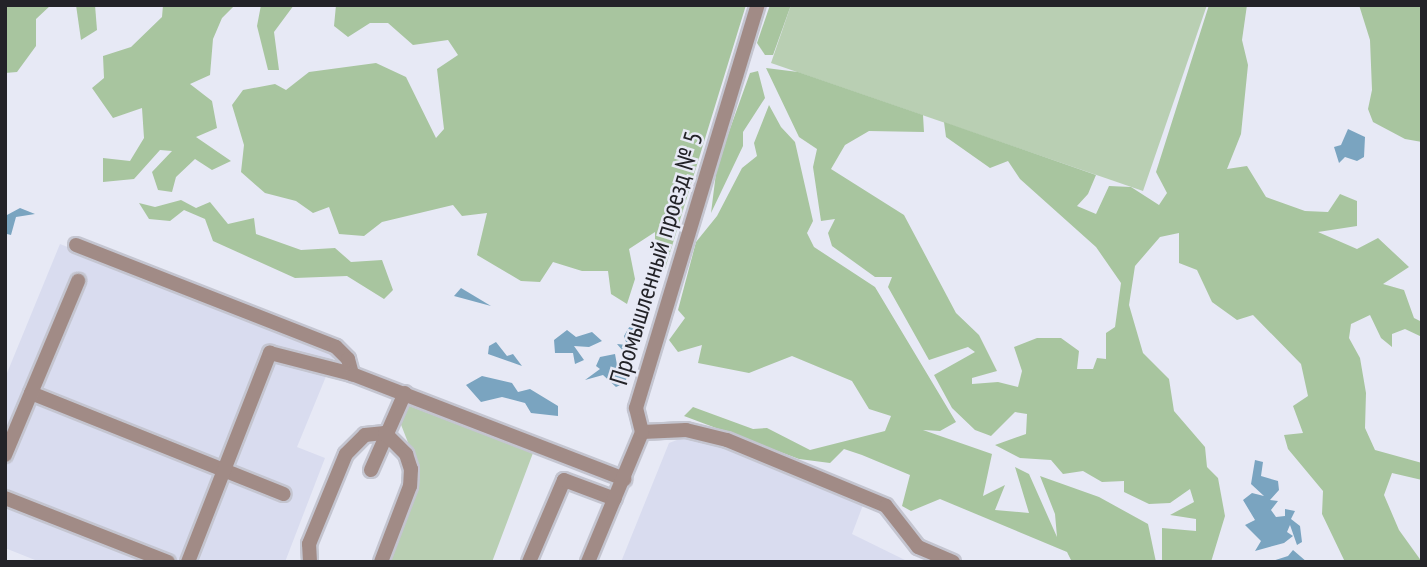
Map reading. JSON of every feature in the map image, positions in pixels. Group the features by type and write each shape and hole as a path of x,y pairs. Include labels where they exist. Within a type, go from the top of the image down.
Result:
{"street":[{"name":"Промышленный проезд № 5","path":"642,432 636,408 758,5"},
{"path":"76,245 336,347 348,359 352,374"},
{"path":"5,455 78,281"},
{"path":"188,562 270,353 352,374 624,479"},
{"path":"31,393 284,494"},
{"path":"371,470 385,433 405,393"},
{"path":"588,562 642,432 686,430 751,450 886,506 918,547 953,562"},
{"path":"310,562 309,544 346,454 365,435 385,433"},
{"path":"381,562 410,486 411,468 406,454 385,433"},
{"path":"529,562 564,480 615,499"},
{"path":"5,498 168,562"}],"shaded area":[{"path":"60,244 336,352 297,447 325,458 285,562 40,562 5,548 5,378"},
{"path":"685,437 724,448 863,505 852,534 909,562 621,562 669,443"}],"green space":[{"path":"5,5 51,5 36,19 36,46 17,72 5,73"},
{"path":"76,5 95,5 97,30 81,40"},
{"path":"163,5 235,5 222,18 213,39 210,75 190,84 212,101 217,128 196,137 231,161 212,170 195,159 176,177 172,192 158,190 152,172 172,151 160,150 134,179 103,182 103,158 130,161 144,138 142,108 113,118 92,88 104,78 103,56 131,47 162,17"},
{"path":"261,5 294,5 274,32 279,70 268,70 257,26"},
{"path":"336,5 746,5 665,269 655,258 655,232 629,249 635,279 627,304 611,294 608,271 582,271 553,262 540,282 521,281 477,255 487,213 462,216 453,205 382,222 364,236 339,234 329,207 313,213 296,201 265,193 241,172 244,145 232,105 243,90 275,84 286,90 309,72 376,63 406,77 436,138 444,129 437,69 458,55 448,40 413,45 388,23 370,23 348,37 334,26"},
{"path":"770,5 791,5 773,55 765,55 757,43"},
{"path":"791,5 1207,5 1143,191 771,63"},
{"path":"1209,5 1247,5 1242,40 1248,65 1241,134 1227,169 1247,166 1266,197 1305,211 1328,212 1340,194 1357,201 1357,226 1318,232 1357,249 1378,238 1409,267 1383,284 1404,290 1414,318 1422,322 1422,337 1405,329 1392,334 1392,347 1381,338 1370,315 1351,324 1349,338 1360,358 1366,393 1365,428 1375,450 1422,463 1422,480 1392,473 1384,495 1399,530 1422,562 1345,562 1322,514 1323,491 1288,449 1284,435 1303,433 1293,406 1308,396 1301,364 1253,315 1237,320 1212,302 1197,270 1179,263 1179,233 1160,237 1135,266 1129,305 1143,353 1169,379 1174,411 1205,447 1207,467 1218,478 1225,516 1211,562 1162,562 1162,528 1196,531 1196,519 1170,515 1194,502 1190,489 1170,503 1149,504 1124,492 1124,481 1102,482 1083,471 1063,474 1051,460 1020,458 995,445 1026,434 1027,414 1015,412 991,436 975,430 952,408 934,375 975,352 968,347 929,360 888,287 892,277 875,277 832,246 828,233 835,219 821,221 813,167 817,149 799,137 766,68 798,72 923,115 924,132 869,131 845,145 831,169 904,215 956,313 979,335 997,371 972,378 972,384 998,382 1018,387 1022,371 1014,347 1037,338 1061,338 1079,351 1077,369 1093,369 1097,358 1106,359 1106,333 1115,327 1121,283 1096,247 1020,179 1008,161 990,168 946,137 944,122 1096,175 1088,194 1077,206 1096,214 1109,186 1131,187 1159,205 1167,193 1156,172"},
{"path":"1359,5 1422,5 1422,142 1405,139 1373,122 1368,109 1372,90 1370,40"},
{"path":"758,71 765,98 743,132 743,146 711,213 717,165 750,73"},
{"path":"769,105 781,127 795,142 813,221 807,233 814,247 875,287 956,422 940,431 923,430 992,454 983,496 1005,485 995,510 1029,513 1015,467 1029,474 1057,537 1055,514 1040,476 1099,497 1148,524 1156,562 1072,562 1067,552 940,499 911,511 902,506 910,475 862,455 844,449 830,463 799,459 684,416 693,407 753,429 767,428 810,450 885,431 891,416 869,409 852,381 792,356 749,373 698,363 702,345 678,352 669,340 685,318 678,310 696,242 717,216 742,168 757,156 754,143"},
{"path":"181,200 196,208 210,202 228,224 254,218 256,234 301,250 335,248 351,262 382,260 393,290 384,299 347,276 295,278 213,241 205,219 184,210 170,221 149,219 139,203 155,207"},
{"path":"407,405 533,453 492,562 388,562 415,490 418,468 398,417"}],"water":[{"path":"1348,129 1365,137 1364,157 1357,161 1345,157 1339,163 1334,147 1341,145"},
{"path":"20,208 35,214 16,217 11,235 7,234 7,215"},
{"path":"461,288 491,306 454,296"},
{"path":"631,324 641,335 625,383 616,387 603,375 585,380 600,369 596,366 600,357 615,354 617,365 629,358 617,344 627,345 624,336"},
{"path":"567,330 576,337 592,332 602,341 589,347 574,346 584,360 575,364 573,353 555,353 554,340"},
{"path":"496,342 507,356 513,354 522,366 488,354 489,346"},
{"path":"482,376 512,383 518,392 530,389 558,406 558,416 531,413 525,403 502,397 481,402 466,385"},
{"path":"1255,460 1263,462 1261,476 1278,481 1279,490 1270,500 1278,501 1271,510 1276,517 1285,516 1285,509 1295,511 1291,519 1300,526 1302,542 1297,545 1290,525 1287,532 1293,536 1284,543 1255,551 1261,541 1245,525 1255,520 1243,500 1252,493 1264,496 1251,484"},
{"path":"1293,550 1307,562 1269,562 1288,556"}]}
